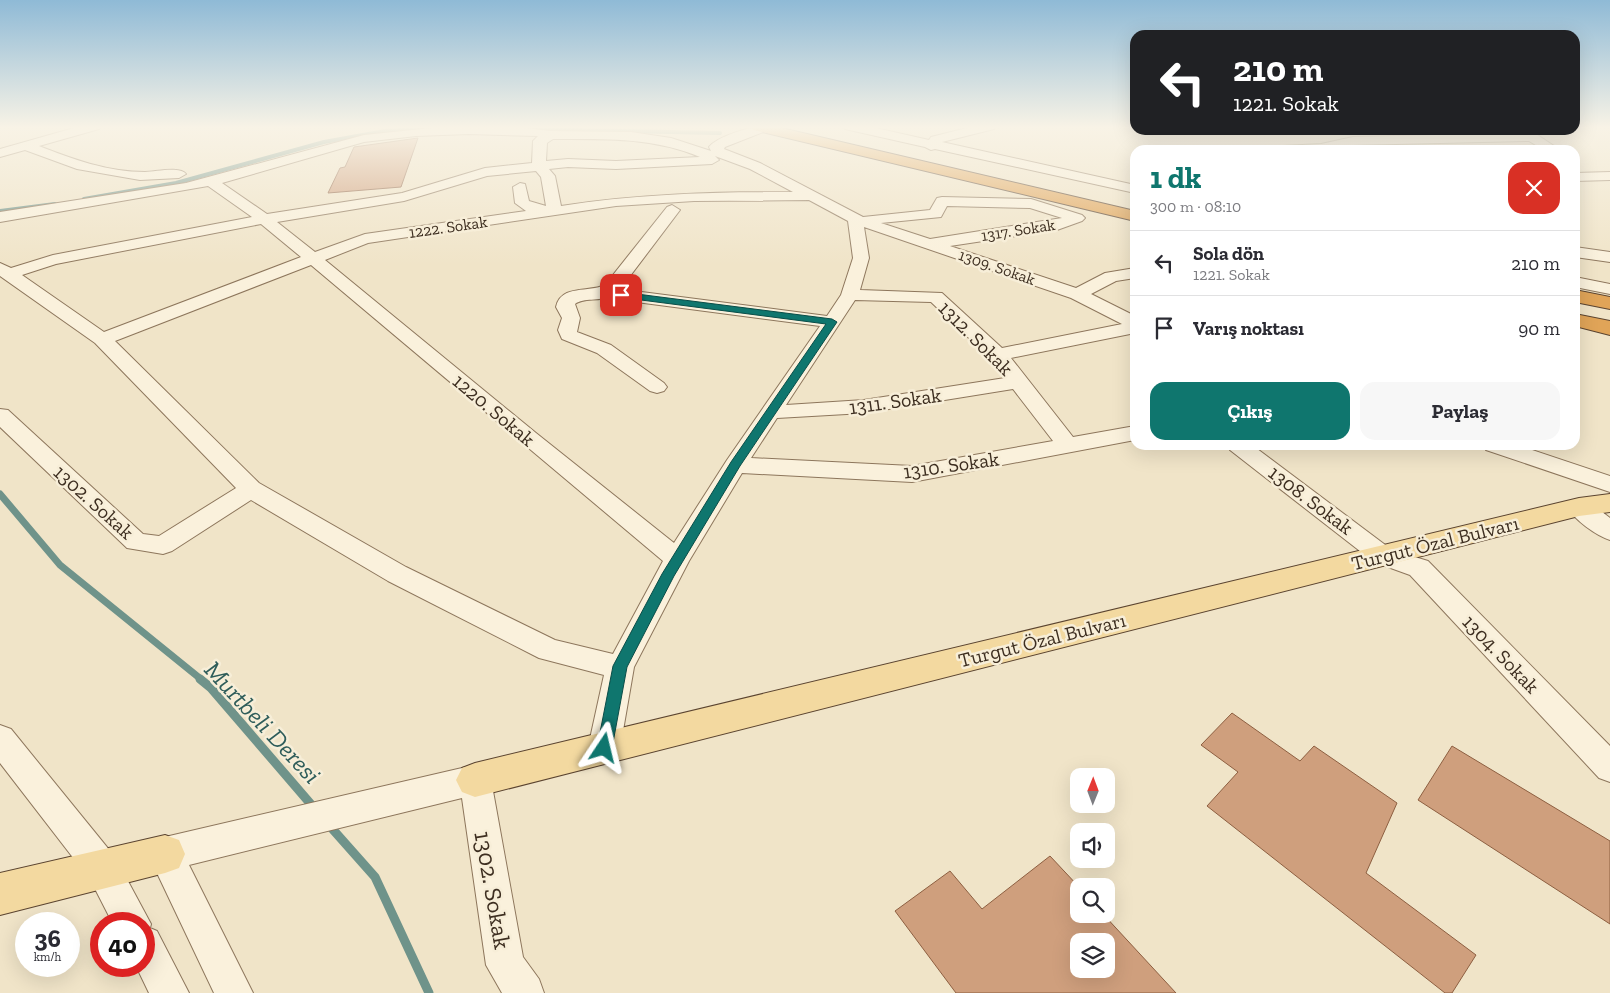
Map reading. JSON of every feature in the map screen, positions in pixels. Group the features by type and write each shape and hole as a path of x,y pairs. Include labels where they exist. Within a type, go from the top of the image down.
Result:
{"highway":[{"path":"950,172 1130,215"},
{"path":"1019,172 1130,200"},
{"path":"1580,297 1610,303"},
{"path":"1580,321 1610,328"}],"main road":[{"name":"Turgut Özal Bulvarı","path":"475,780 1579,507 1610,503"},
{"path":"0,894 164,854"}],"street":[{"path":"109,172 117,175 156,176 178,172"},
{"path":"0,217 211,182 243,172"},
{"path":"4,271 265,219 404,197 484,172"},
{"path":"520,187 522,203 532,208 555,212 548,176 545,172"},
{"name":"1309. Sokak","path":"767,172 854,219 1077,294 1130,320"},
{"path":"1050,172 1130,187"},
{"path":"1580,177 1603,176"},
{"name":"1220. Sokak","path":"211,182 236,196 313,260 336,276 528,438 677,559"},
{"name":"1222. Sokak","path":"102,339 313,260 365,238 555,212 571,202 694,196 811,196"},
{"name":"1317. Sokak","path":"854,219 936,214 942,201 982,204 1007,202 1031,204 1076,218 1057,225 930,244"},
{"path":"657,387 604,349 569,335 567,330 572,322 572,314 566,307 566,302 575,295 599,295 610,289 672,210"},
{"path":"604,748 620,666 677,559 735,465 850,295 861,258 854,219"},
{"path":"1580,253 1610,258"},
{"path":"4,271 102,339 251,489 397,574 548,650 620,666"},
{"path":"1077,294 1111,277 1130,274"},
{"path":"1580,283 1610,289"},
{"path":"610,289 621,295 832,322"},
{"name":"1312. Sokak","path":"850,295 936,297 998,355 1068,446"},
{"path":"998,355 1130,328"},
{"name":"1311. Sokak","path":"771,412 864,408 1018,382"},
{"name":"1302. Sokak","path":"0,415 136,542 163,545 251,489"},
{"name":"1310. Sokak","path":"735,465 912,474 1130,435"},
{"name":"1308. Sokak","path":"1245,450 1383,556"},
{"path":"1516,450 1610,484"},
{"path":"1579,507 1610,531"},
{"name":"1304. Sokak","path":"1383,556 1419,568 1610,768"},
{"path":"0,739 74,836 103,869 126,912"},
{"path":"234,993 164,854 475,780"},
{"name":"1302. Sokak","path":"475,780 506,965 525,993"},
{"path":"155,965 170,993"}],"building":[{"path":"338,172 406,172 401,187 328,193"},
{"path":"1232,713 1300,761 1314,746 1397,803 1366,873 1476,955 1452,993 1445,993 1207,806 1238,772 1201,745"},
{"path":"1452,746 1610,841 1610,924 1418,800"},
{"path":"1050,856 1071,878 1070,923 1111,923 1176,993 956,993 895,911 950,871 982,909"}],"waterway":[{"path":"84,199 176,183 214,172"},
{"path":"0,211 55,204"},
{"name":"Murtbeli Deresi","path":"0,494 60,565 202,680"},
{"name":"Murtbeli Deresi","path":"200,679 211,688 315,809"},
{"name":"Murtbeli Deresi","path":"328,824 375,877 429,993"}],"route":[{"path":"604,748 620,666 668,574 735,465 832,322 621,295"}]}
